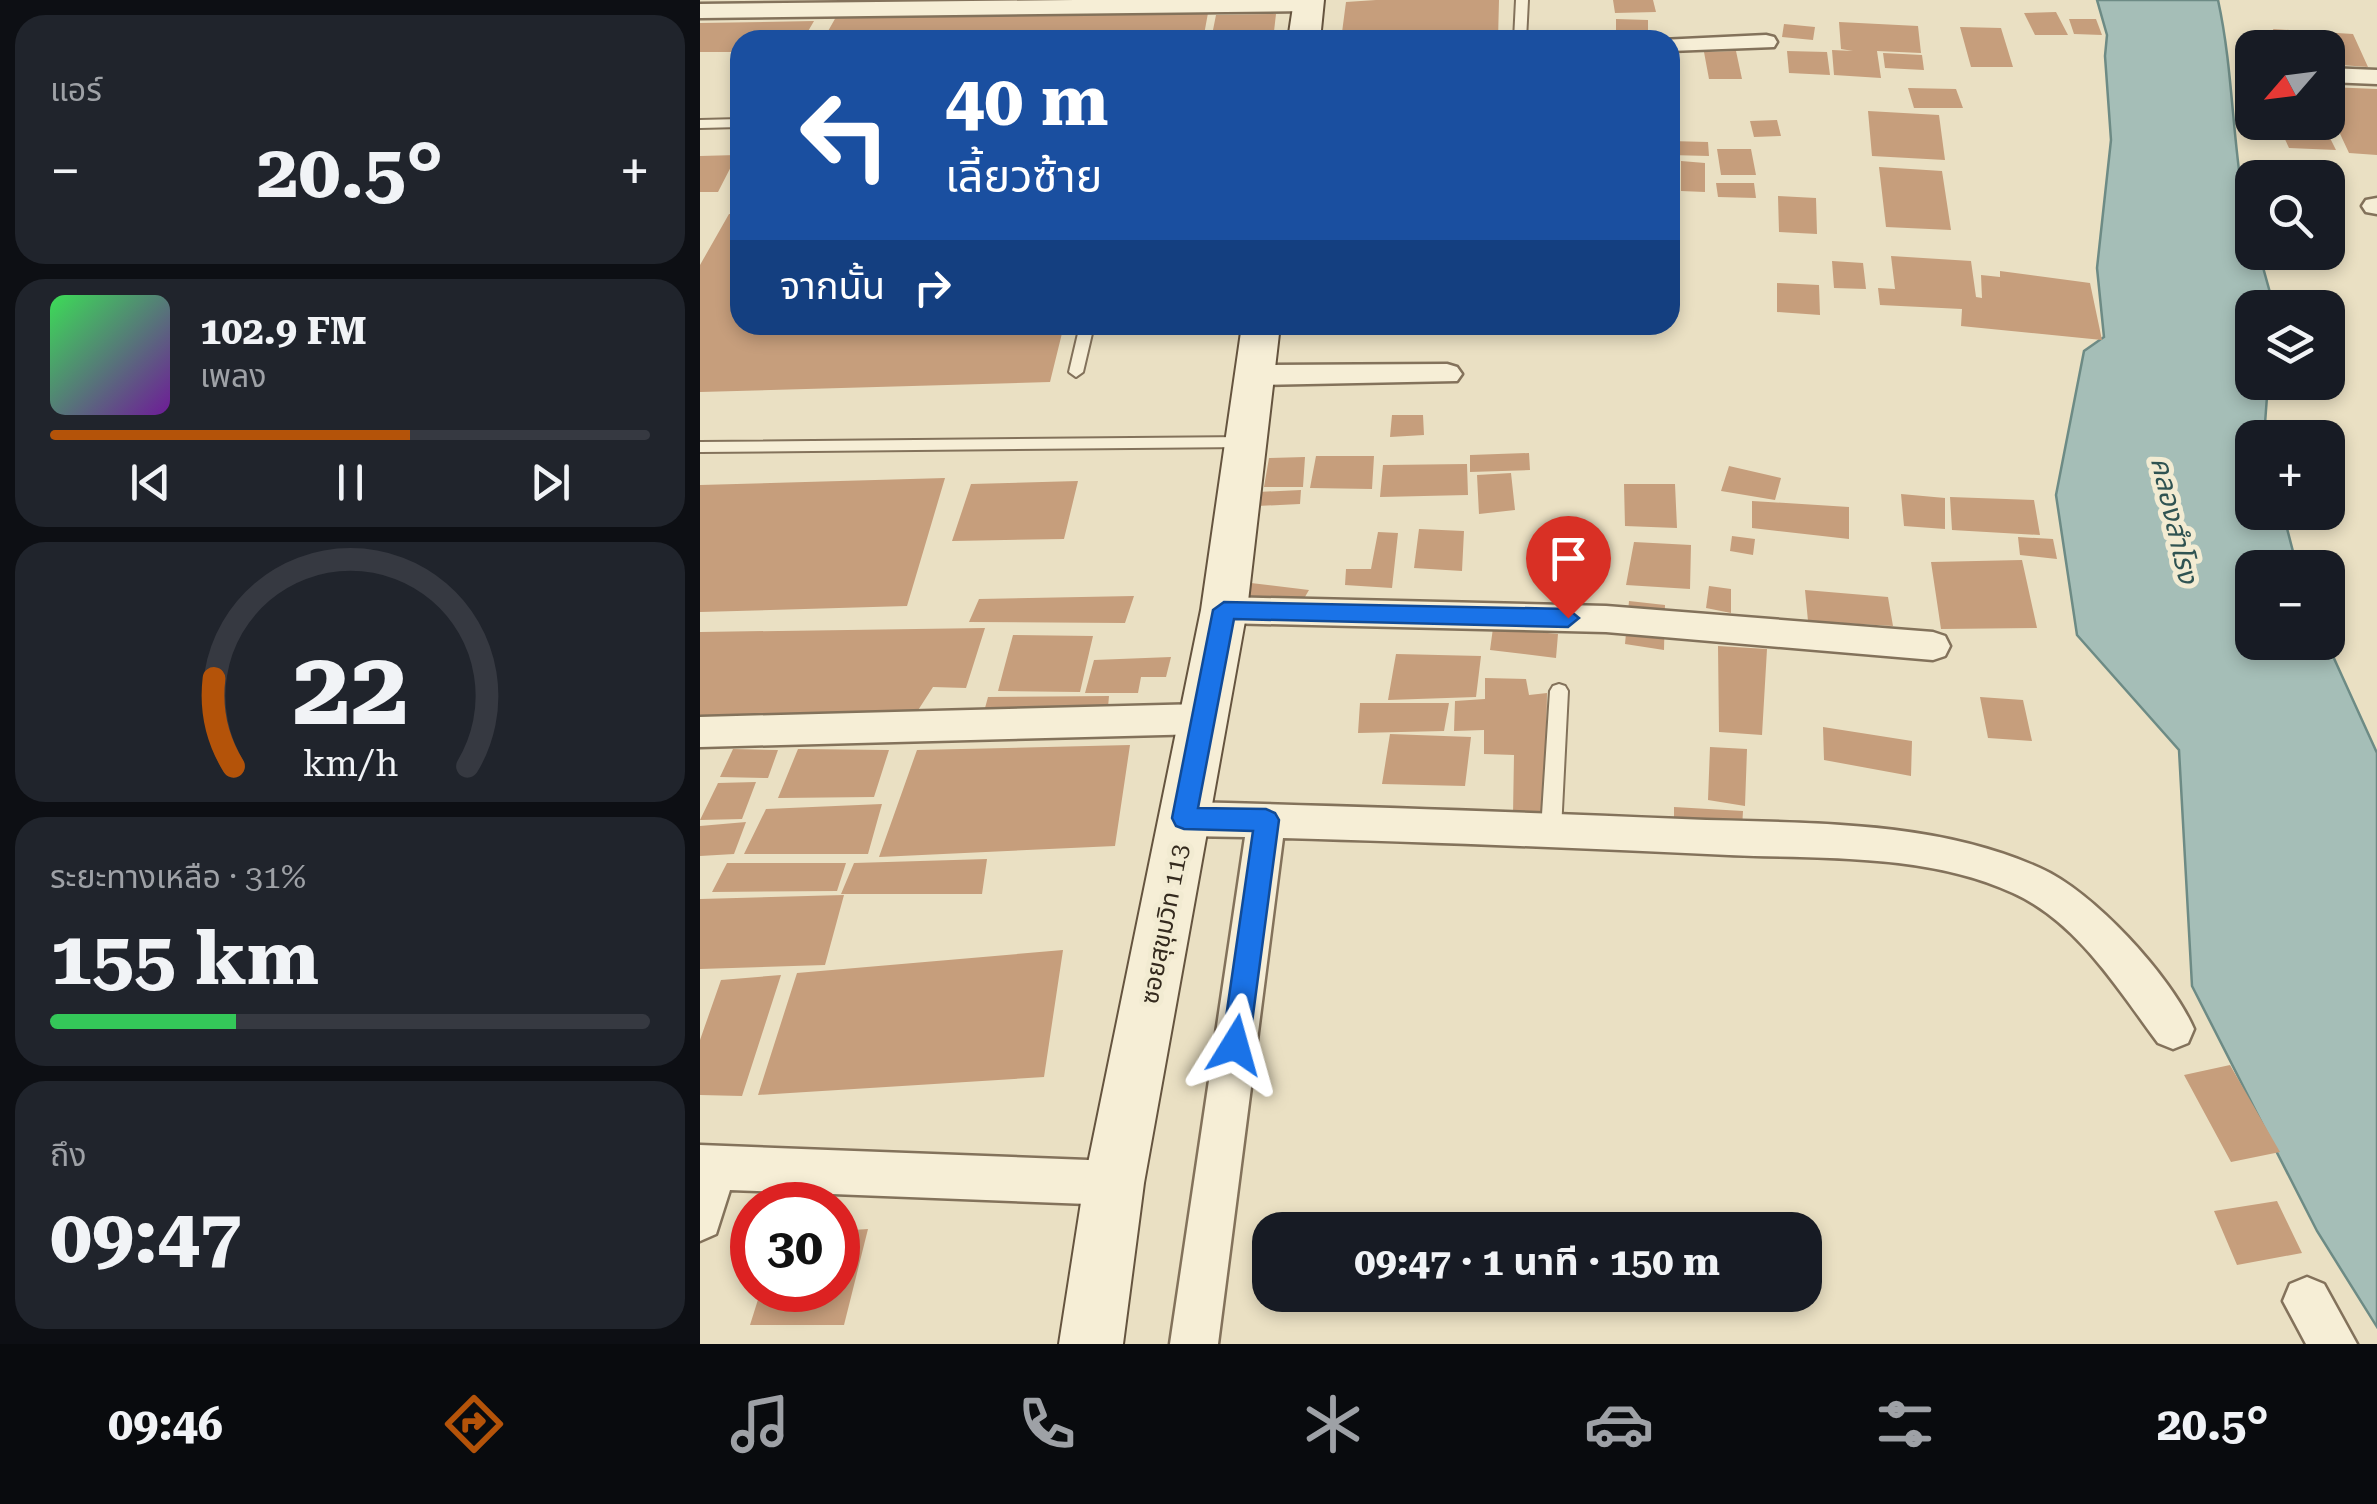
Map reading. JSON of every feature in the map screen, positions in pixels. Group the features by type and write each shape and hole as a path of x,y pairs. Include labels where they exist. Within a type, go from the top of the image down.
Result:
{"main road":[{"path":"1305,30 1309,2"},
{"name":"ซอยสุขุมวิท 113","path":"1091,1344 1114,1183 1224,610 1258,350"}],"street":[{"path":"700,11 835,6 1309,2"},
{"path":"1680,44 1766,42"},
{"path":"2345,76 2377,77"},
{"path":"1258,350 1447,374"},
{"path":"1224,610 1606,619 1933,646"},
{"path":"700,732 1203,719"},
{"path":"1184,818 1820,843 1968,858 2029,882 2067,905 2101,937 2174,1029"},
{"path":"1194,1344 1266,820"},
{"path":"700,1218 707,1168 1114,1183"},
{"path":"2308,1301 2333,1344"}],"lane":[{"path":"1520,30 1522,0"},
{"path":"700,124 730,123"},
{"path":"1076,372 1085,335"},
{"path":"700,447 1247,442"},
{"path":"1551,830 1558,692"}],"water":[{"name":"คลองสำโรง","path":"2097,0 2218,0 2238,160 2235,160 2235,270 2264,270 2269,290 2235,290 2235,400 2267,400 2265,420 2235,420 2235,530 2287,530 2293,550 2235,550 2235,660 2335,660 2377,753 2377,1327 2317,1231 2192,986 2179,750 2077,635 2056,495 2084,351 2104,337 2097,268 2111,140 2107,35"}],"building":[{"path":"1499,0 1498,30 1342,30 1346,2"},
{"path":"1613,0 1653,0 1656,12 1615,13"},
{"path":"2056,12 2068,35 2035,35 2024,13"},
{"path":"1208,13 1205,30 829,30 836,17"},
{"path":"1276,14 1274,30 1213,30 1216,15"},
{"path":"1616,19 1648,20 1648,30 1616,30"},
{"path":"2069,19 2096,19 2102,35 2074,34"},
{"path":"814,21 809,30 730,30 730,52 700,52 700,23"},
{"path":"1839,22 1918,26 1921,53 1877,51 1881,78 1834,75 1832,50 1853,51 1841,49"},
{"path":"1784,24 1815,27 1813,40 1782,37"},
{"path":"1960,27 2001,28 2013,67 1971,67"},
{"path":"2345,34 2353,34 2368,67 2345,65"},
{"path":"1736,51 1742,79 1709,79 1704,52"},
{"path":"1787,51 1827,52 1830,75 1789,73"},
{"path":"1883,53 1922,55 1924,70 1885,68"},
{"path":"1908,88 1956,89 1963,108 1914,108"},
{"path":"2345,88 2377,89 2377,155 2349,153 2343,140"},
{"path":"1868,111 1939,115 1945,160 1872,156"},
{"path":"1777,120 1781,136 1754,137 1750,121"},
{"path":"2285,140 2331,140 2336,150 2289,148"},
{"path":"1680,141 1708,142 1709,156 1680,155"},
{"path":"1717,149 1751,149 1756,175 1721,175"},
{"path":"730,155 730,169 718,192 700,192 700,156"},
{"path":"1681,161 1705,163 1705,192 1681,191"},
{"path":"1879,167 1942,171 1951,230 1886,227"},
{"path":"1716,183 1754,183 1756,198 1718,197"},
{"path":"1778,196 1816,198 1817,234 1779,232"},
{"path":"730,214 730,335 1062,335 1050,382 700,392 700,265"},
{"path":"1891,256 1971,261 1976,297 1982,298 1981,275 2000,277 2000,271 2090,283 2102,340 1961,326 1962,309 1880,305 1878,288 1895,289"},
{"path":"1832,261 1863,263 1866,289 1834,288"},
{"path":"1777,283 1819,285 1820,315 1777,312"},
{"path":"1392,415 1423,415 1424,435 1390,437"},
{"path":"1529,453 1530,470 1470,472 1470,455"},
{"path":"1316,456 1374,456 1372,489 1310,488"},
{"path":"1305,457 1303,487 1264,487 1269,458"},
{"path":"1467,464 1468,495 1380,497 1383,465"},
{"path":"1729,466 1781,478 1775,500 1721,491"},
{"path":"1511,473 1515,510 1479,514 1477,475"},
{"path":"945,478 907,606 700,612 700,485"},
{"path":"1078,481 1064,539 952,541 971,484"},
{"path":"1624,484 1675,484 1677,528 1625,526"},
{"path":"1301,490 1300,504 1257,506 1258,492"},
{"path":"1901,494 1945,498 1945,529 1904,526"},
{"path":"1950,497 2034,500 2040,535 1952,530"},
{"path":"1752,501 1849,507 1849,539 1752,528"},
{"path":"1419,529 1464,531 1462,571 1414,568"},
{"path":"1378,532 1398,533 1392,588 1345,585 1346,569 1371,569"},
{"path":"1732,536 1755,539 1753,555 1730,551"},
{"path":"2018,537 2053,539 2057,559 2020,555"},
{"path":"1634,542 1691,545 1690,589 1626,585"},
{"path":"2022,560 2037,628 1941,629 1931,562"},
{"path":"1251,583 1309,590 1302,602 1245,598"},
{"path":"1709,586 1731,589 1731,613 1706,608"},
{"path":"1805,590 1888,597 1893,626 1808,621"},
{"path":"1134,596 1125,623 969,622 979,599"},
{"path":"1629,601 1665,605 1664,650 1625,644"},
{"path":"985,628 966,688 933,687 913,718 700,724 700,632"},
{"path":"1493,628 1558,634 1556,658 1490,650"},
{"path":"1013,635 1093,636 1080,692 998,691"},
{"path":"1718,646 1767,649 1762,735 1719,732"},
{"path":"1396,654 1481,656 1476,697 1388,700"},
{"path":"1171,657 1166,677 1141,677 1138,693 1085,693 1094,660"},
{"path":"1485,678 1526,679 1529,695 1547,693 1545,815 1513,815 1514,755 1484,754 1484,730 1454,731 1455,701 1485,699"},
{"path":"1109,696 1107,718 982,719 988,697"},
{"path":"1980,697 2023,700 2032,741 1988,738"},
{"path":"1360,703 1449,703 1444,731 1358,733"},
{"path":"1823,727 1912,741 1911,776 1824,760"},
{"path":"1390,734 1471,737 1465,786 1382,784"},
{"path":"1130,745 1115,846 879,857 917,750"},
{"path":"1710,747 1747,749 1745,806 1708,800"},
{"path":"733,749 778,750 768,778 720,777"},
{"path":"798,749 889,750 874,797 778,798"},
{"path":"756,782 742,819 700,820 718,783"},
{"path":"882,804 868,854 744,854 766,809"},
{"path":"1674,807 1743,811 1742,829 1674,824"},
{"path":"746,822 734,854 700,856 700,826"},
{"path":"987,859 982,894 841,894 854,863"},
{"path":"727,863 846,863 837,891 712,892"},
{"path":"844,895 825,965 700,969 700,899"},
{"path":"1063,950 1044,1077 758,1095 797,973"},
{"path":"781,975 742,1096 700,1095 700,1040 721,980"},
{"path":"2230,1065 2280,1152 2231,1162 2184,1075"},
{"path":"2277,1201 2302,1253 2237,1265 2214,1211"},
{"path":"868,1229 860,1261 860,1230"},
{"path":"754,1312 847,1312 844,1325 750,1325"}],"route":[{"path":"1235,1045 1266,820 1184,818 1224,610 1568,618"}]}
